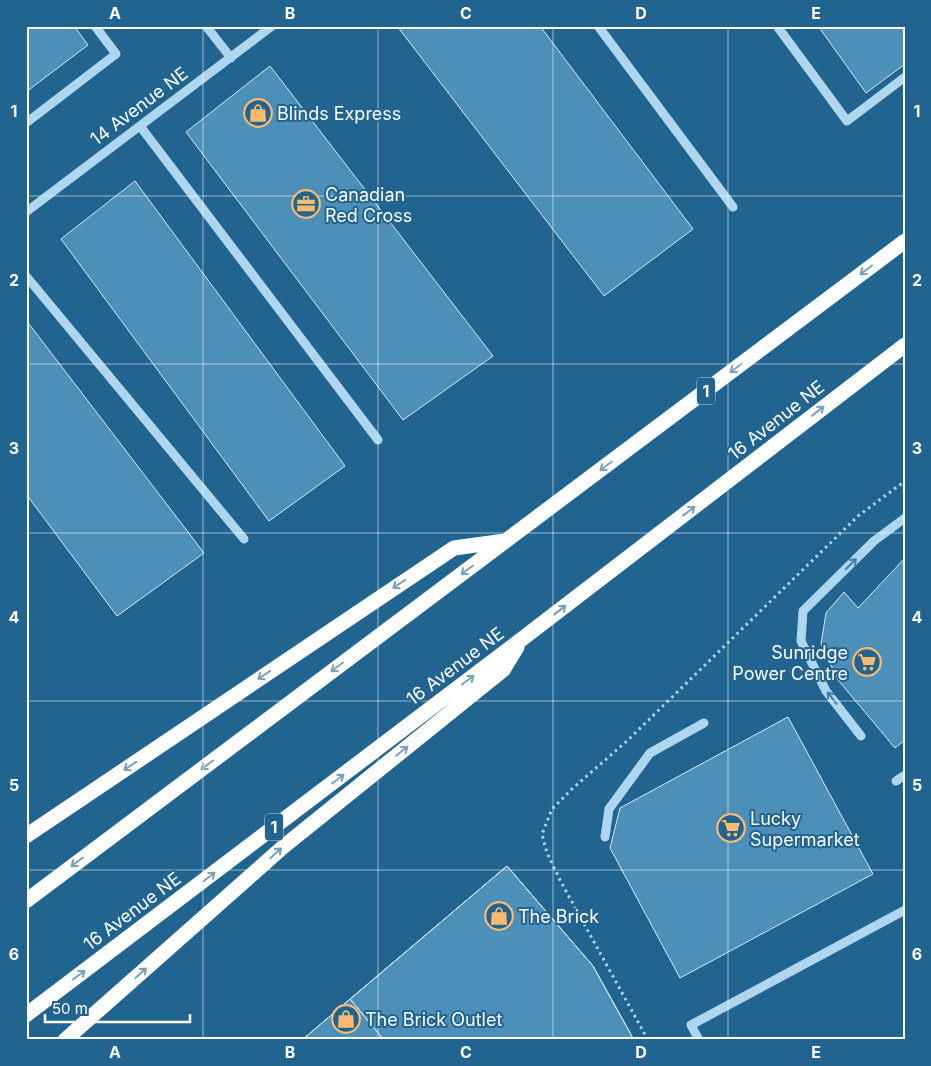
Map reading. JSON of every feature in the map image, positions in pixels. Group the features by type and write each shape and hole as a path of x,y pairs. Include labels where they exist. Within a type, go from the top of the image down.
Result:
{"highway":[{"name":"1","path":"26,901 905,241"},
{"name":"16 Avenue NE","path":"26,1015 522,639 905,345"},
{"path":"26,836 454,548 506,541"},
{"path":"65,1040 283,847 503,670 522,639"}],"street":[{"path":"26,123 116,54 95,26"},
{"path":"206,26 230,58"},
{"name":"14 Avenue NE","path":"26,212 272,26"},
{"path":"598,26 733,207"},
{"path":"778,26 847,121 905,76"},
{"path":"140,126 378,440"},
{"path":"26,276 244,539"},
{"path":"862,736 826,691 800,641 803,611 874,541 905,518"},
{"path":"605,837 609,809 650,753 704,723"},
{"path":"896,781 905,775"},
{"path":"699,1040 691,1025 905,910"}],"building":[{"path":"26,26 74,26 88,45 26,92"},
{"path":"397,26 540,26 693,229 604,296"},
{"path":"818,26 905,26 905,64 866,93"},
{"path":"270,66 493,356 403,420 186,132"},
{"path":"135,181 345,466 269,521 61,239"},
{"path":"26,320 204,553 117,616 26,494"},
{"name":"Sunridge Power Centre","path":"905,558 905,740 895,748 838,680 821,644 826,613 844,592 858,608"},
{"name":"Lucky Supermarket","path":"788,717 873,874 680,978 610,848 620,808"},
{"name":"The Brick","path":"507,866 593,966 634,1040 302,1040"},
{"name":"The Brick","path":"507,866 593,966 634,1040 384,1040 350,999"},
{"name":"The Brick Outlet","path":"350,999 384,1040 302,1040"}],"place":[{"name":"Blinds Express","path":"258,113"},
{"name":"Canadian Red Cross","path":"306,204"},
{"name":"Sunridge Power Centre","path":"867,662"},
{"name":"Lucky Supermarket","path":"731,828"},
{"name":"The Brick","path":"499,916"},
{"name":"The Brick Outlet","path":"346,1019"}]}
